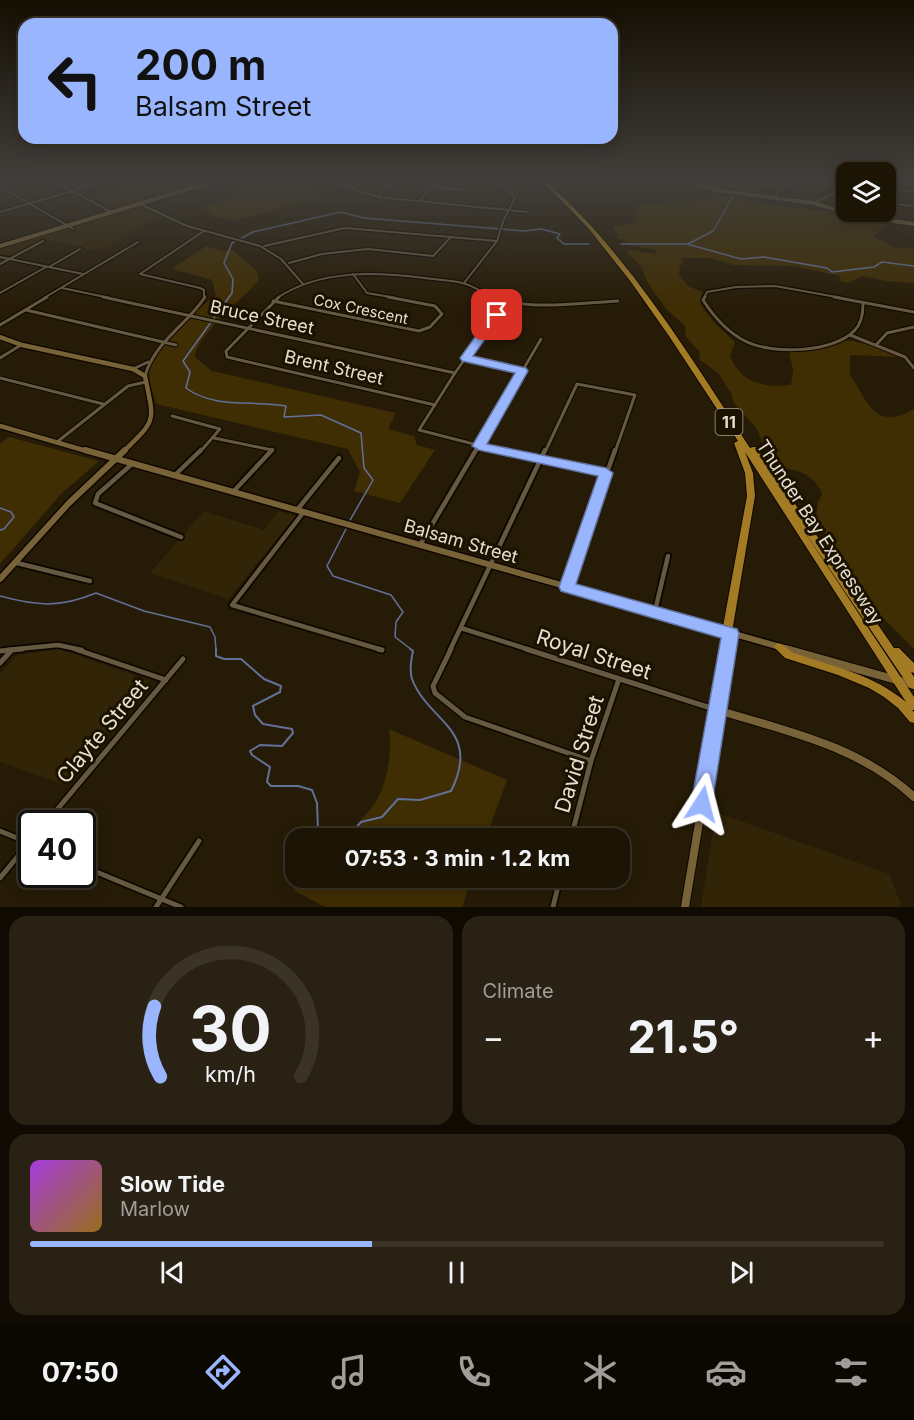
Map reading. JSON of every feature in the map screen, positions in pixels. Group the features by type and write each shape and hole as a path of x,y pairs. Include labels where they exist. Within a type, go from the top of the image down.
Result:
{"highway":[{"name":"Thunder Bay Expressway","path":"585,222 624,268 726,417 914,706"},
{"name":"Thunder Bay Expressway","path":"589,222 629,268 914,685"},
{"path":"726,417 747,464 751,491 729,633"},
{"path":"857,602 902,659 914,669"},
{"path":"779,647 788,655 860,678 886,690 914,719"}],"main road":[{"path":"0,246 78,222"},
{"path":"0,337 22,345 132,369 146,379"},
{"path":"2,577 69,503 152,422"},
{"name":"Balsam Street","path":"0,426 729,633"},
{"path":"729,633 717,711 861,758 888,774 914,797"},
{"name":"Balsam Street","path":"779,647 914,685"}],"street":[{"path":"60,222 73,229"},
{"path":"178,222 264,246 289,263 303,284"},
{"path":"464,283 497,241 503,222"},
{"path":"264,246 345,228 497,241"},
{"path":"152,422 153,416 146,379 148,362 152,352 203,300 204,290 140,274 204,231"},
{"path":"289,263 321,255 368,249 433,256 451,237"},
{"path":"0,264 43,241"},
{"path":"0,325 138,242"},
{"path":"0,293 80,249"},
{"path":"0,257 84,275"},
{"path":"226,356 226,351 273,301 303,284 353,274 382,273 464,283 480,293 505,302 543,304 618,301"},
{"name":"Cox Crescent","path":"273,301 418,331 430,327 442,314 435,306 367,293 353,274"},
{"path":"863,304 862,320 850,335 830,344 796,350 754,346 737,337 712,315 703,300 707,292 736,287 775,286 914,312"},
{"name":"Bruce Street","path":"62,288 455,374"},
{"path":"505,302 420,426 421,432 606,473"},
{"path":"25,310 176,345"},
{"path":"876,345 887,333 914,327"},
{"path":"850,335 905,357 914,368"},
{"path":"420,545 541,339"},
{"path":"0,358 22,345"},
{"name":"Brent Street","path":"226,356 435,405"},
{"path":"466,358 522,371"},
{"path":"132,369 148,362"},
{"path":"0,378 104,404"},
{"path":"57,442 128,386 146,379"},
{"path":"567,587 635,395 578,384 433,686 433,690 465,717 591,761"},
{"path":"172,416 220,429 214,438 175,475"},
{"path":"214,438 272,450 232,492"},
{"path":"339,458 232,604 382,650"},
{"path":"133,464 98,494 95,503 181,537"},
{"path":"655,611 668,556"},
{"path":"17,562 90,581"},
{"name":"Royal Street","path":"461,628 717,711"},
{"name":"Balsam Street","path":"729,633 779,647"},
{"path":"0,651 58,645 90,651 166,680"},
{"path":"0,663 12,651"},
{"name":"Clayte Street","path":"57,810 183,659"},
{"name":"David Street","path":"574,828 591,761 619,679"},
{"path":"685,907 717,711"},
{"path":"0,831 18,838"},
{"path":"156,907 199,841"},
{"path":"0,878 18,856"},
{"path":"96,872 181,907"},
{"path":"552,907 557,888"}],"shaded area":[{"path":"86,222 152,222 98,251 43,239 11,256 0,253 0,248"},
{"path":"633,222 890,222 895,223 886,225 873,236 894,247 914,249 914,283 862,276 849,283 837,280 841,279 840,276 794,266 734,265 710,258 682,258 683,264 680,265 679,274 688,286 702,292 700,303 716,324 735,342 730,356 735,365 740,372 754,382 771,386 791,385 793,369 789,352 810,350 844,341 864,343 898,357 850,355 850,376 870,406 882,416 901,415 914,409 914,649 882,617 829,544 816,518 818,502 822,494 815,482 807,475 783,468 780,461 763,444 757,429 734,403 731,393 718,373 700,360 699,351 686,337 685,326 666,309 648,283 641,266 627,253 628,250 656,254 656,250 634,246 615,237 618,235 613,226"},
{"path":"206,246 223,251 231,249 257,271 259,280 203,338 195,357 212,371 396,413 388,429 414,436 417,445 435,450 400,503 354,491 360,472 348,449 156,404 149,372 158,349 175,328 216,295 212,280 172,269"},
{"path":"9,437 99,461 61,494 0,564 0,444"},
{"path":"204,511 264,530 279,511 296,516 228,599 150,573"},
{"path":"60,649 149,681 62,784 0,762 0,674 17,655"},
{"path":"389,729 507,780 490,828 353,828 369,811 382,789 388,770"},
{"path":"716,812 889,874 902,907 701,907"},
{"path":"295,888 469,888 462,907 325,907 293,890"}],"waterway":[{"path":"296,222 253,232 232,243 224,263 233,279 232,293 183,361 190,372 186,388 209,399 286,406 284,417 321,415 361,433 364,468 373,480 349,522"},
{"path":"417,222 524,231 541,229 560,234 557,238 564,244 589,244"},
{"path":"688,244 713,231 718,222"},
{"path":"621,244 687,244 741,259 764,257 827,268 832,272 874,267 882,262 914,266"},
{"path":"0,508 11,512 14,517 4,529 0,530"},
{"path":"347,527 327,566 333,576 391,595 403,612 396,622 395,637 412,650"},
{"path":"0,596 48,604 71,601 96,593 144,611 210,627 215,637 216,650"},
{"path":"356,828 361,822 382,817 398,799 420,800 451,791 459,770 460,753 457,740 420,694 412,679 410,669 413,651 410,649"},
{"path":"216,650 216,656 224,659 241,659 264,679 281,686 280,692 253,706 255,715 263,724 292,729 293,733 282,746 260,745 250,751 252,755 270,767 267,782 271,786 298,786 312,790 317,803 318,828"}],"route":[{"path":"497,315 466,358 522,371 479,446 606,473 567,587 730,633 702,804"}]}
